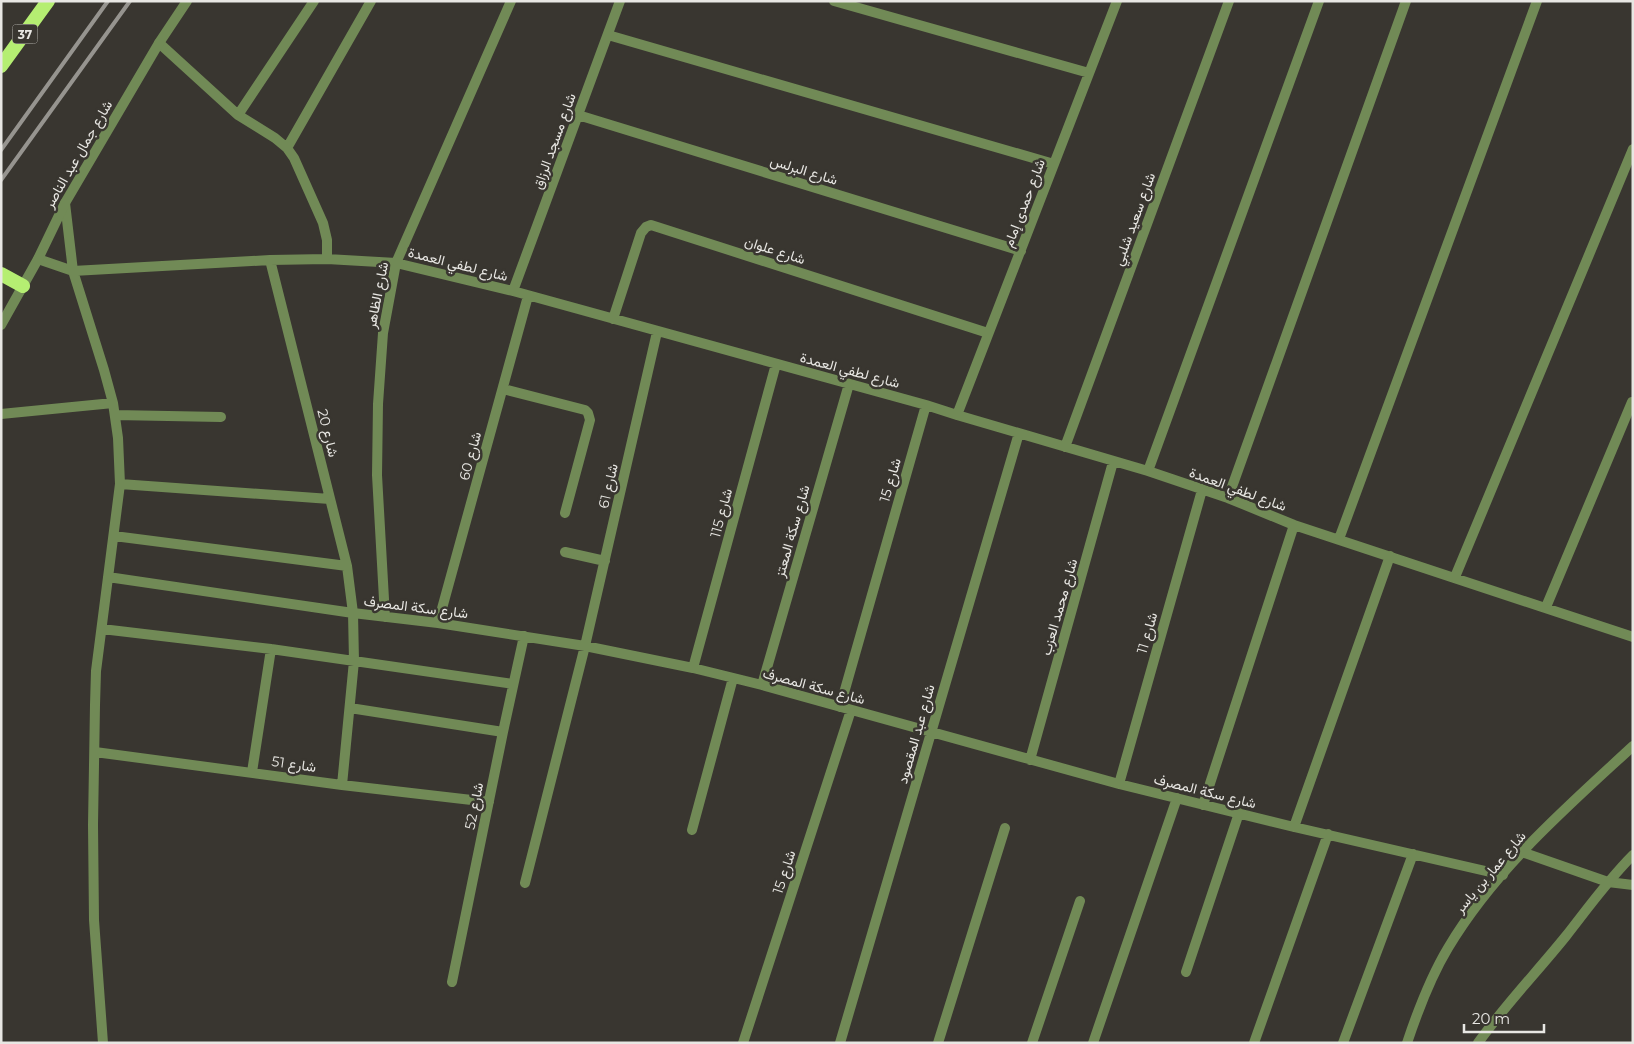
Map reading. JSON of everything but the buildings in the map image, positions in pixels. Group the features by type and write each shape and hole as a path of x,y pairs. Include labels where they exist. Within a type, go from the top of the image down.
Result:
{"highway":[{"name":"37","path":"1,66 48,1"},
{"path":"1,274 23,286"}],"street":[{"name":"شارع جمال عبد الناصر","path":"1,325 38,259 65,203 158,43 187,1"},
{"path":"238,115 314,1"},
{"path":"287,148 372,1"},
{"name":"شارع الظاهر","path":"385,618 377,474 378,404 383,333 396,263 511,1"},
{"name":"شارع مسجد الرزاق","path":"513,291 620,1"},
{"path":"834,1 1089,73"},
{"name":"شارع حمدى إمام","path":"957,415 1117,1"},
{"name":"شارع سعيد شلبي","path":"1065,447 1229,1"},
{"path":"1148,472 1319,1"},
{"path":"1228,498 1406,1"},
{"path":"1339,539 1536,1"},
{"path":"608,35 1054,164"},
{"path":"158,43 238,115 275,138 287,148 294,158 323,223 327,240 328,259"},
{"name":"شارع البرلس","path":"578,115 1020,251"},
{"path":"1455,577 1633,148"},
{"path":"65,203 73,271 113,403 118,438 120,484 96,671 93,824 94,920 103,1043"},
{"name":"شارع علوان","path":"613,319 641,233 646,227 651,225 988,333"},
{"name":"شارع لطفي العمدة","path":"38,259 73,271 270,260 328,259 396,263 513,291 926,405 1019,433 1228,498 1294,524 1633,636"},
{"name":"شارع 20","path":"270,260 346,566 353,614 354,661 342,785"},
{"name":"شارع 60","path":"438,623 528,296"},
{"name":"شارع 61","path":"525,883 605,561 657,332"},
{"name":"شارع 115","path":"693,668 776,364"},
{"name":"شارع سكة المعتز","path":"762,685 849,384"},
{"path":"503,389 585,410 588,413 590,420 565,514"},
{"path":"1546,607 1632,402"},
{"path":"1,414 113,403"},
{"name":"شارع 15","path":"840,707 926,405"},
{"path":"115,415 222,417"},
{"name":"شارع عبد المقصود","path":"840,1043 1019,433"},
{"name":"شارع محمد العزب","path":"1030,760 1113,462"},
{"path":"120,484 330,499"},
{"name":"شارع 11","path":"1119,784 1202,490"},
{"path":"1203,805 1294,524"},
{"path":"114,536 346,566"},
{"path":"565,552 605,561"},
{"path":"1294,827 1390,556"},
{"name":"شارع سكة المصرف","path":"108,577 353,614 438,623 524,636 693,668 762,685 1119,784 1503,875"},
{"path":"102,629 271,649 513,684"},
{"name":"شارع 52","path":"452,982 524,636"},
{"path":"252,772 271,649"},
{"path":"692,830 733,678"},
{"path":"350,708 503,732"},
{"name":"شارع 15","path":"743,1043 851,710"},
{"name":"شارع عمار بن ياسر","path":"1407,1043 1437,968 1448,948 1485,894 1522,852 1564,810 1633,746"},
{"name":"شارع 51","path":"95,752 342,785 489,802"},
{"path":"1093,1043 1176,798"},
{"path":"1186,972 1240,814"},
{"path":"938,1043 1005,828"},
{"path":"1254,1043 1328,834"},
{"path":"1522,852 1608,882 1633,885"},
{"path":"1343,1043 1413,854"},
{"path":"1478,1043 1608,882 1633,855"},
{"path":"1032,1043 1080,901"}],"railway":[{"path":"1,150 108,1"},
{"path":"1,180 130,1"}]}
